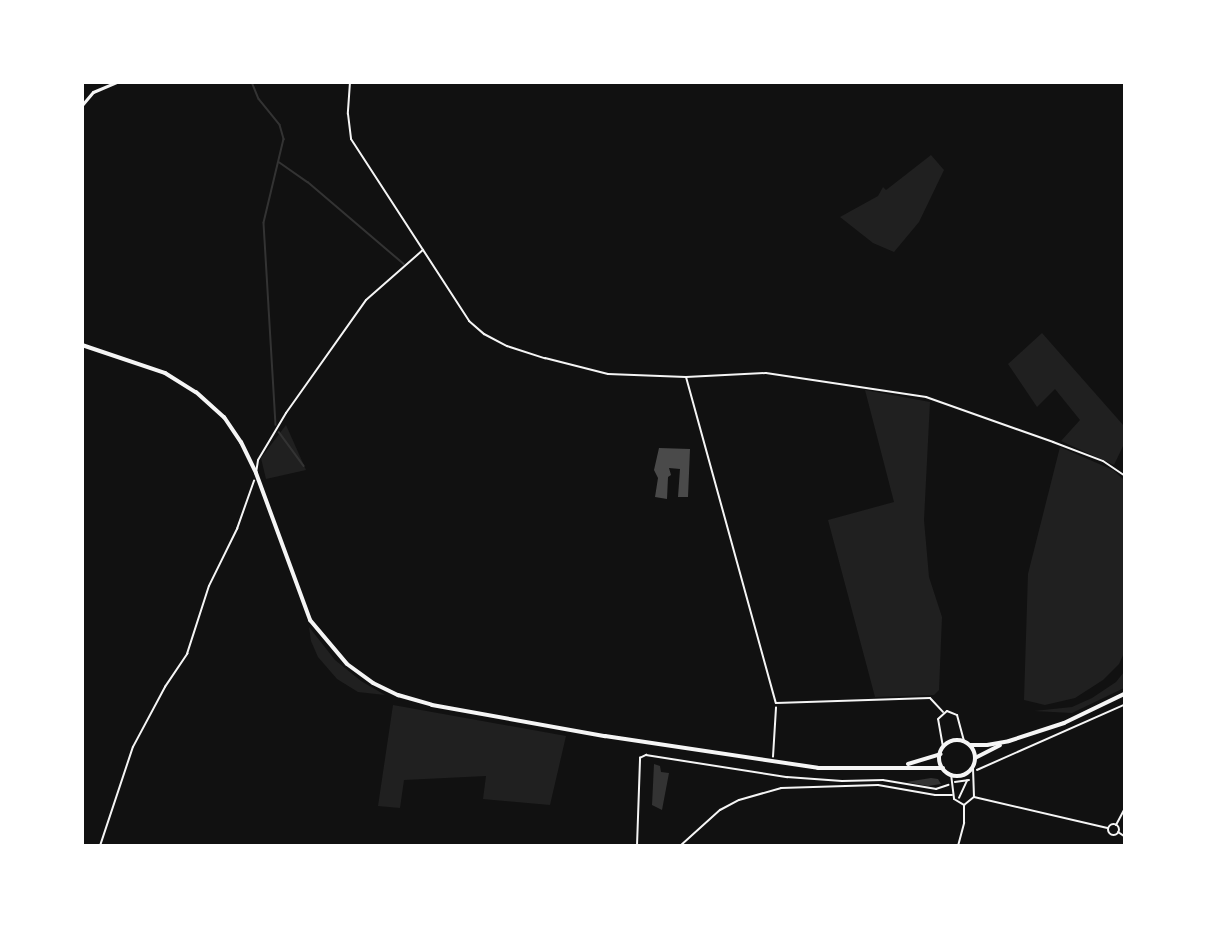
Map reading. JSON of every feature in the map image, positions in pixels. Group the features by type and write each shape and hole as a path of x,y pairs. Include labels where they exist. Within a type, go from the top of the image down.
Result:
{"main road":[{"path":"82,345 165,373 196,392 224,417 241,442 256,473 310,620 347,664 373,683 398,695 432,705 818,768 861,770 898,767 943,768 951,774 966,773 981,753 1064,723 1125,694"},
{"path":"943,768 940,754 943,747 955,740 964,741 970,745 987,746 1009,741"},
{"path":"970,745 975,759"},
{"path":"898,767 940,754"}],"street":[{"path":"82,105 93,92 117,82"},
{"path":"350,82 348,114 351,138 469,321 484,334 507,346 608,374 686,377 766,373 926,397 1083,454 1125,475"},
{"path":"256,473 258,460 286,413 366,300 423,250"},
{"path":"686,377 776,703 930,698 938,703 944,712"},
{"path":"943,747 938,722 944,712 950,711 957,715 964,741"},
{"path":"973,766 974,797"},
{"path":"951,774 952,795 956,803 964,805"},
{"path":"680,846 720,810 739,801 781,788 879,785 935,795 952,795"},
{"path":"964,805 974,797"},
{"path":"974,797 1107,828"},
{"path":"957,846 964,823 964,805"},
{"path":"1125,810 1116,825 1118,832 1125,836"},
{"path":"1107,828 1112,824 1116,825"},
{"path":"1107,828 1110,835 1118,832"}],"path":[{"path":"100,846 133,747 165,687 187,654 209,586 237,529 256,473"},
{"path":"772,761 776,703"},
{"path":"972,780 977,778 977,768 1125,705"},
{"path":"637,846 640,758 646,755 787,777 842,781 883,780 943,789"},
{"path":"956,803 967,780"}],"shaded area":[{"path":"931,155 944,170 919,222 894,252 873,243 840,217 878,196 883,187 886,190"},
{"path":"1042,333 1124,426 1124,444 1114,465 1061,441 1080,420 1055,389 1037,407 1008,364"},
{"path":"865,390 930,402 924,520 929,577 942,617 939,690 934,695 875,697 828,520 894,502"},
{"path":"286,425 306,470 266,479 261,458"},
{"path":"1060,447 1113,470 1124,480 1124,653 1119,664 1103,680 1075,698 1045,705 1024,700 1028,574"},
{"path":"309,627 335,660 361,681 385,695 358,692 337,679 318,657 311,641"},
{"path":"1124,672 1124,688 1072,713 1034,711 1072,707 1092,698 1116,682"},
{"path":"393,705 566,736 550,805 483,799 486,776 404,780 400,808 378,806"},
{"path":"654,764 660,766 661,772 669,773 662,810 652,805"},
{"path":"938,779 941,784 928,786 906,782"}],"building":[{"path":"659,448 690,449 688,497 678,497 680,469 669,468 671,475 668,477 667,499 655,497 658,478 654,470"}],"waterway":[{"path":"252,82 259,99 280,125 284,139 264,223 276,425"},
{"path":"279,162 308,182 404,264"},
{"path":"279,432 304,466"}]}
